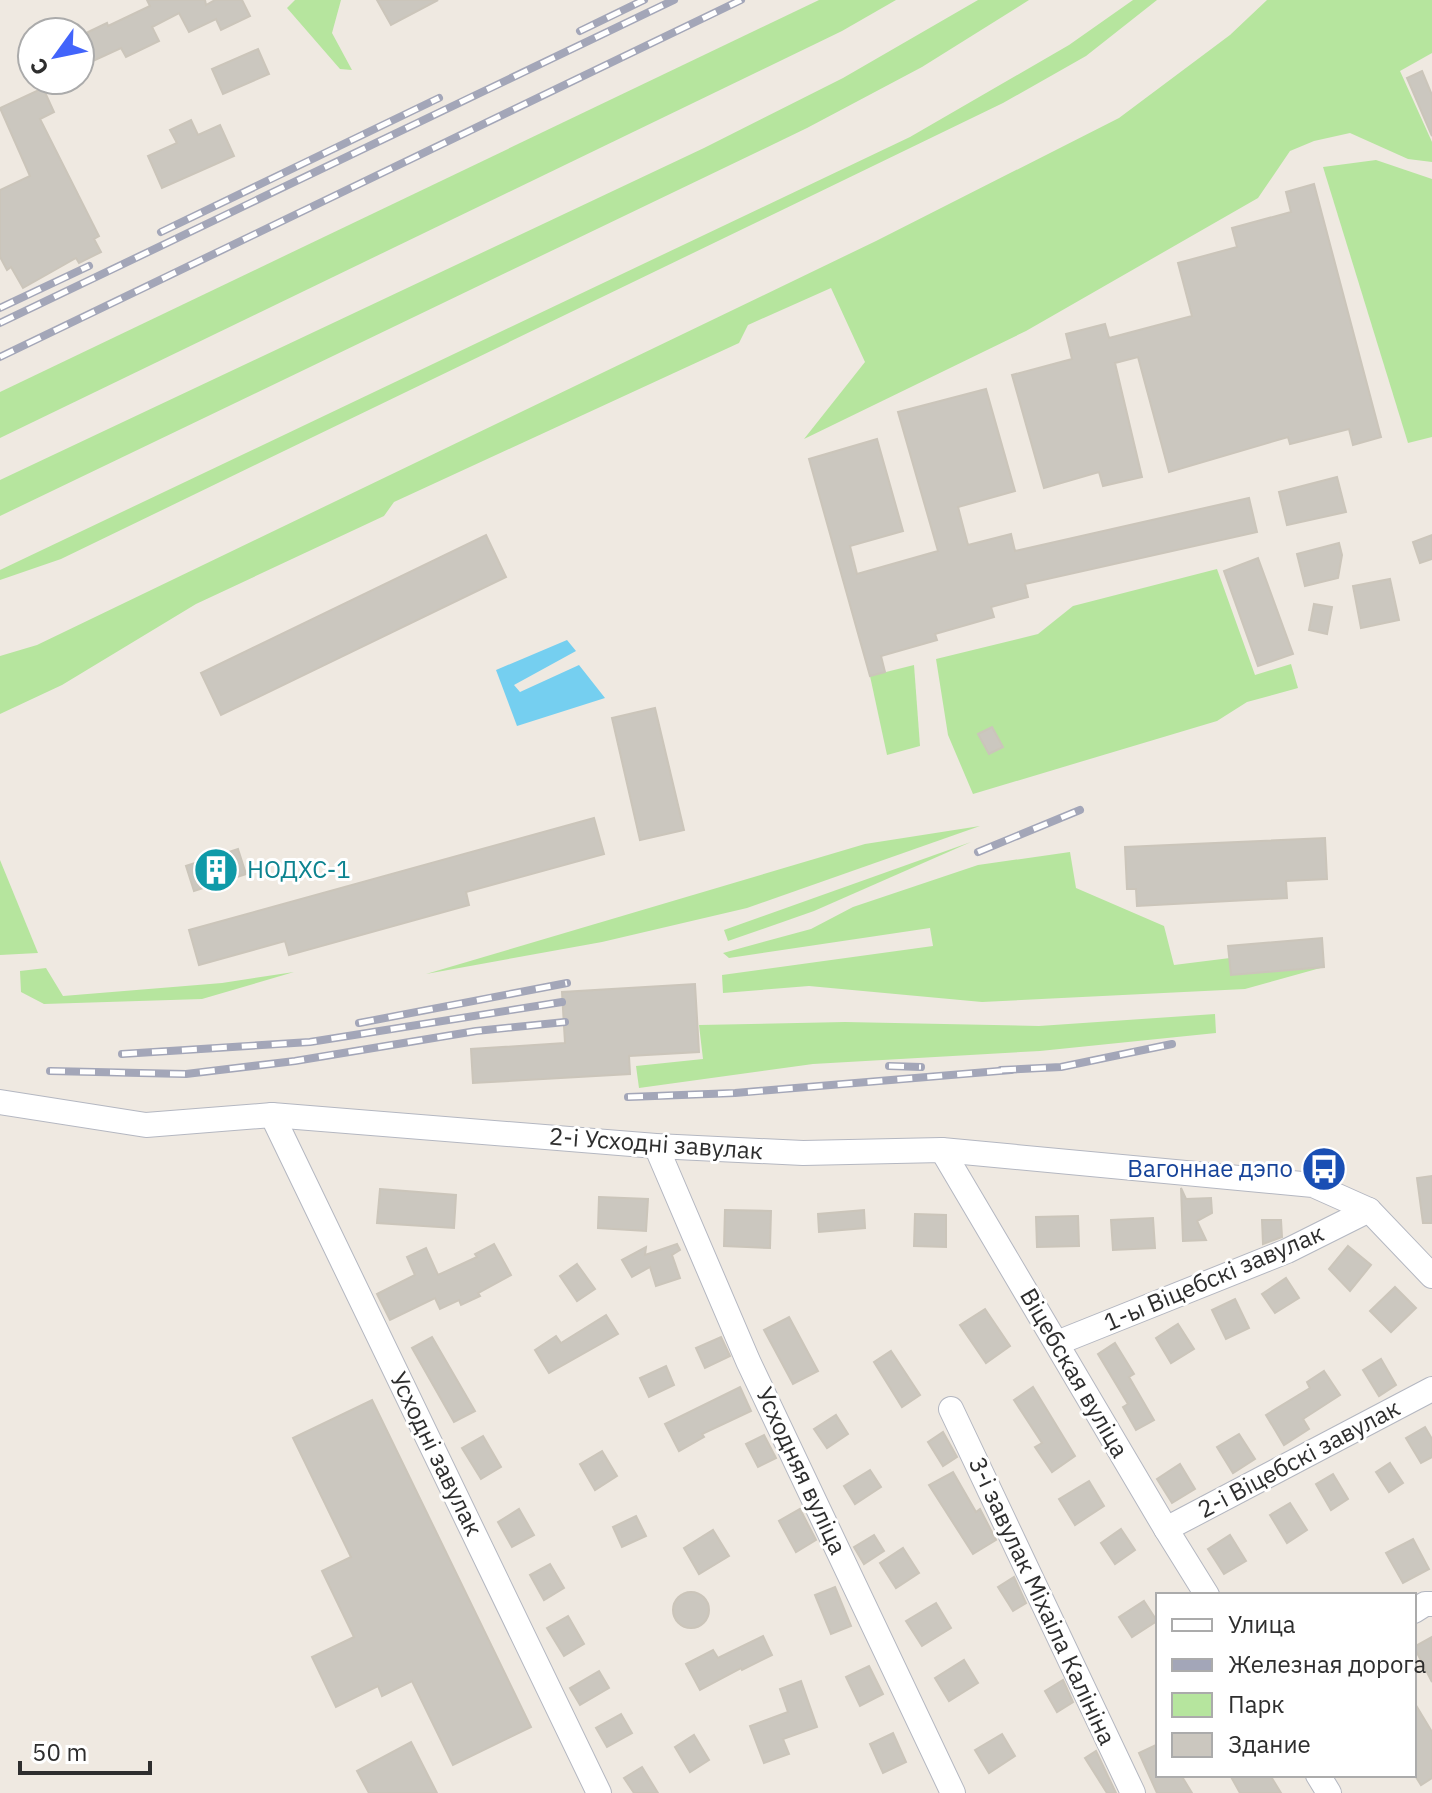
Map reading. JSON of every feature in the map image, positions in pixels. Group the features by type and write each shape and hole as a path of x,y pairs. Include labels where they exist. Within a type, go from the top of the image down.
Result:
{"street":[{"name":"2-і Усходні завулак","path":"0,1102 146,1125 272,1115 656,1146 803,1153 942,1150 1313,1185 1369,1210"},
{"name":"Усходні завулак","path":"272,1115 599,1793"},
{"name":"Усходняя вуліца","path":"656,1146 748,1361 953,1793"},
{"name":"Віцебская вуліца","path":"942,1150 1206,1593"},
{"name":"1-ы Віцебскі завулак","path":"1057,1343 1287,1251 1369,1210"},
{"path":"1369,1210 1432,1276"},
{"name":"2-і Віцебскі завулак","path":"1166,1529 1432,1389"},
{"name":"3-і завулак Міхаіла Калініна","path":"951,1409 1133,1793"}],"green space":[{"path":"295,0 341,0 332,33 352,70 340,69 287,8"},
{"path":"819,0 896,0 842,31 0,438 0,392"},
{"path":"978,0 1029,0 922,67 807,128 0,516 0,480 704,148 843,78"},
{"path":"1133,0 1157,0 1086,56 1003,103 61,559 0,580 0,570 910,137 1069,45"},
{"path":"1267,0 1432,0 1432,53 1400,71 1432,142 1432,162 1408,159 1350,133 1314,141 1290,151 1258,198 1026,331 804,439 865,362 831,288 748,325 739,343 394,502 384,516 196,604 62,685 0,714 0,656 37,645 876,241 1119,118 1230,35"},
{"path":"1376,160 1432,179 1432,437 1408,443 1323,167"},
{"path":"1217,569 1255,675 1291,664 1298,688 1247,702 1217,721 973,794 948,735 936,659 1038,634 1073,606"},
{"path":"914,665 920,746 887,755 870,676"},
{"path":"980,826 747,908 602,942 426,974 865,844"},
{"path":"971,842 814,911 728,941 724,930"},
{"path":"1070,852 1076,888 1164,926 1174,965 1230,958 1232,975 1324,967 1245,989 982,1002 809,986 723,993 722,975 933,946 930,928 729,958 723,953 811,929 853,907 978,865"},
{"path":"0,860 38,953 0,955"},
{"path":"46,968 63,996 222,983 294,972 202,999 44,1004 21,992 20,971"},
{"path":"1215,1014 1216,1033 1040,1051 813,1064 639,1088 636,1066 703,1059 699,1025 845,1022 1039,1026"}],"water":[{"path":"567,640 576,651 514,685 520,692 579,665 605,698 517,726 496,670"}],"building":[{"path":"147,0 205,0 206,5 215,0 242,0 250,16 221,30 216,19 189,32 179,13 152,27 159,41 126,57 121,48 96,60 96,28 107,23 108,26 150,6"},
{"path":"377,0 438,0 391,25"},
{"path":"258,49 269,74 223,94 212,69"},
{"path":"1422,71 1432,95 1432,136 1407,78"},
{"path":"26,96 47,96 54,112 40,119 99,236 94,239 101,252 79,263 76,258 23,288 11,267 7,270 0,257 0,190 30,176 0,108"},
{"path":"191,120 198,135 220,125 234,156 162,188 148,156 177,143 170,130"},
{"path":"1314,184 1381,437 1353,445 1349,429 1290,444 1288,437 1169,472 1138,357 1115,363 1142,477 1103,486 1099,472 1044,488 1012,375 1072,359 1066,334 1105,324 1109,338 1192,316 1178,263 1237,247 1232,228 1291,212 1286,192"},
{"path":"986,389 1015,491 958,507 968,545 1011,534 1015,551 1249,498 1257,532 1025,584 1028,597 991,607 994,617 935,634 937,640 881,656 885,672 870,676 809,459 877,439 903,531 850,546 857,574 938,551 898,412"},
{"path":"1337,477 1346,512 1287,525 1279,492"},
{"path":"486,535 506,577 221,715 201,673"},
{"path":"1432,535 1432,559 1420,563 1413,542"},
{"path":"1339,543 1342,555 1338,578 1305,586 1297,554"},
{"path":"1258,558 1293,654 1258,666 1224,571"},
{"path":"1390,579 1399,620 1361,628 1353,586"},
{"path":"1314,604 1332,607 1327,634 1309,630"},
{"path":"655,708 684,830 640,840 612,718"},
{"path":"992,727 1003,747 989,754 978,734"},
{"path":"594,818 604,854 466,892 469,905 289,955 285,941 199,965 189,930"},
{"path":"1325,838 1327,879 1286,881 1287,898 1137,906 1136,889 1127,889 1125,847"},
{"name":"НОДХС-1","path":"238,849 246,874 194,891 186,866"},
{"path":"1322,938 1324,967 1231,975 1228,946"},
{"path":"695,984 699,1052 629,1056 630,1074 473,1083 471,1049 565,1043 562,992"},
{"path":"1432,1176 1432,1223 1423,1223 1417,1178"},
{"path":"1181,1188 1186,1199 1211,1198 1212,1213 1197,1221 1206,1240 1183,1241"},
{"path":"380,1189 456,1195 454,1228 377,1223"},
{"path":"599,1197 648,1199 646,1231 598,1228"},
{"path":"725,1210 771,1211 770,1248 724,1246"},
{"path":"864,1210 865,1228 819,1232 818,1214"},
{"path":"915,1214 946,1215 946,1247 914,1246"},
{"path":"1078,1216 1079,1246 1037,1247 1036,1217"},
{"path":"1153,1218 1155,1248 1113,1250 1111,1220"},
{"path":"1262,1220 1281,1220 1282,1237 1263,1244"},
{"path":"494,1244 511,1275 461,1305 459,1300 440,1309 435,1298 390,1320 377,1294 415,1275 407,1257 426,1248 438,1275 477,1257 475,1254"},
{"path":"677,1244 680,1250 672,1255 680,1278 656,1286 650,1267 632,1277 622,1260 646,1247 645,1255"},
{"path":"1348,1246 1371,1265 1350,1291 1329,1269"},
{"path":"577,1264 595,1289 577,1301 560,1276"},
{"path":"1286,1278 1299,1298 1275,1313 1262,1294"},
{"path":"1395,1287 1416,1308 1391,1332 1370,1311"},
{"path":"1235,1299 1249,1328 1226,1339 1212,1310"},
{"path":"985,1309 1010,1346 986,1363 960,1325"},
{"path":"606,1315 618,1334 549,1373 535,1350 556,1336 561,1343"},
{"path":"789,1317 818,1371 793,1384 764,1330"},
{"path":"1178,1324 1194,1349 1171,1363 1156,1338"},
{"path":"432,1337 475,1411 454,1422 412,1348"},
{"path":"721,1337 730,1356 705,1368 696,1348"},
{"path":"1115,1343 1134,1374 1129,1377 1154,1420 1136,1430 1123,1407 1128,1404 1098,1354"},
{"path":"891,1351 920,1395 902,1407 874,1362"},
{"path":"1381,1359 1396,1385 1379,1396 1363,1370"},
{"path":"666,1366 674,1385 649,1397 640,1378"},
{"path":"1324,1371 1340,1395 1303,1419 1309,1429 1284,1445 1266,1415 1310,1388 1307,1382"},
{"path":"740,1387 751,1411 702,1434 704,1437 679,1451 665,1424"},
{"path":"1033,1387 1075,1456 1052,1472 1035,1447 1042,1443 1014,1400"},
{"path":"372,1400 531,1727 453,1765 412,1681 382,1696 378,1686 336,1707 312,1657 354,1637 322,1571 351,1557 293,1438"},
{"path":"836,1415 848,1434 827,1448 814,1429"},
{"path":"1425,1427 1432,1439 1432,1457 1421,1463 1406,1438"},
{"path":"943,1432 957,1457 943,1466 928,1442"},
{"path":"1239,1434 1255,1459 1233,1473 1217,1447"},
{"path":"764,1435 776,1458 758,1467 746,1444"},
{"path":"483,1436 501,1467 481,1479 462,1448"},
{"path":"602,1451 617,1476 595,1490 580,1464"},
{"path":"1390,1463 1403,1483 1389,1492 1376,1472"},
{"path":"1180,1464 1195,1489 1172,1503 1157,1479"},
{"path":"870,1470 881,1487 855,1504 844,1486"},
{"path":"953,1472 976,1512 980,1509 996,1540 973,1554 929,1485"},
{"path":"1333,1474 1348,1499 1331,1510 1316,1484"},
{"path":"1089,1481 1104,1506 1075,1525 1059,1499"},
{"path":"1290,1503 1307,1530 1287,1543 1270,1515"},
{"path":"519,1509 534,1535 512,1547 498,1522"},
{"path":"800,1509 816,1540 796,1552 779,1521"},
{"path":"636,1516 646,1536 622,1547 613,1527"},
{"path":"1121,1529 1135,1550 1115,1564 1101,1543"},
{"path":"713,1530 729,1556 699,1574 684,1548"},
{"path":"874,1535 884,1551 864,1564 854,1547"},
{"path":"1230,1535 1246,1561 1224,1574 1208,1549"},
{"path":"1413,1539 1429,1569 1403,1583 1386,1553"},
{"path":"903,1548 919,1573 896,1588 880,1563"},
{"path":"550,1564 564,1588 544,1600 530,1575"},
{"path":"1014,1577 1026,1603 1013,1611 998,1587"},
{"path":"835,1587 851,1626 831,1634 815,1595"},
{"path":"691,1592 703,1598 709,1610 703,1622 691,1628 679,1622 673,1610 679,1598"},
{"path":"1144,1601 1156,1622 1132,1637 1119,1617"},
{"path":"936,1603 951,1628 922,1646 906,1621"},
{"path":"568,1616 584,1644 564,1656 547,1628"},
{"path":"763,1636 772,1655 700,1690 686,1664 713,1650 718,1658"},
{"path":"1432,1637 1432,1682 1416,1651 1416,1646"},
{"path":"964,1660 978,1683 949,1701 935,1678"},
{"path":"869,1666 883,1694 860,1706 846,1677"},
{"path":"599,1671 609,1688 580,1705 570,1688"},
{"path":"1063,1680 1073,1702 1057,1712 1045,1691"},
{"path":"801,1681 817,1727 783,1739 789,1754 764,1763 750,1726 788,1712 780,1689"},
{"path":"1416,1705 1432,1732 1432,1778 1421,1785 1416,1777"},
{"path":"621,1714 632,1733 607,1747 596,1728"},
{"path":"893,1733 906,1762 883,1773 870,1744"},
{"path":"1002,1734 1015,1756 989,1773 975,1750"},
{"path":"694,1735 709,1760 690,1772 675,1747"},
{"path":"411,1742 437,1793 369,1793 357,1771"},
{"path":"1156,1745 1156,1777 1182,1777 1192,1793 1157,1793 1139,1753"},
{"path":"1096,1751 1116,1793 1107,1793 1085,1758"},
{"path":"642,1767 658,1793 634,1793 624,1778"},
{"path":"1231,1777 1271,1777 1281,1793 1240,1793"}],"railway":[{"path":"580,31 644,0"},
{"path":"0,323 674,0"},
{"path":"0,357 741,0"},
{"path":"161,232 439,98"},
{"path":"0,308 89,266"},
{"path":"978,852 1080,810"},
{"path":"359,1023 567,983"},
{"path":"122,1054 310,1042 562,1002"},
{"path":"50,1071 186,1074 295,1061 476,1031 565,1022"},
{"path":"1001,1070 1061,1067 1172,1044"},
{"path":"889,1066 921,1067"},
{"path":"628,1097 735,1093 1011,1070"}],"place":[{"name":"НОДХС-1","path":"216,870"},
{"name":"Вагоннае дэпо","path":"1324,1169"}]}
